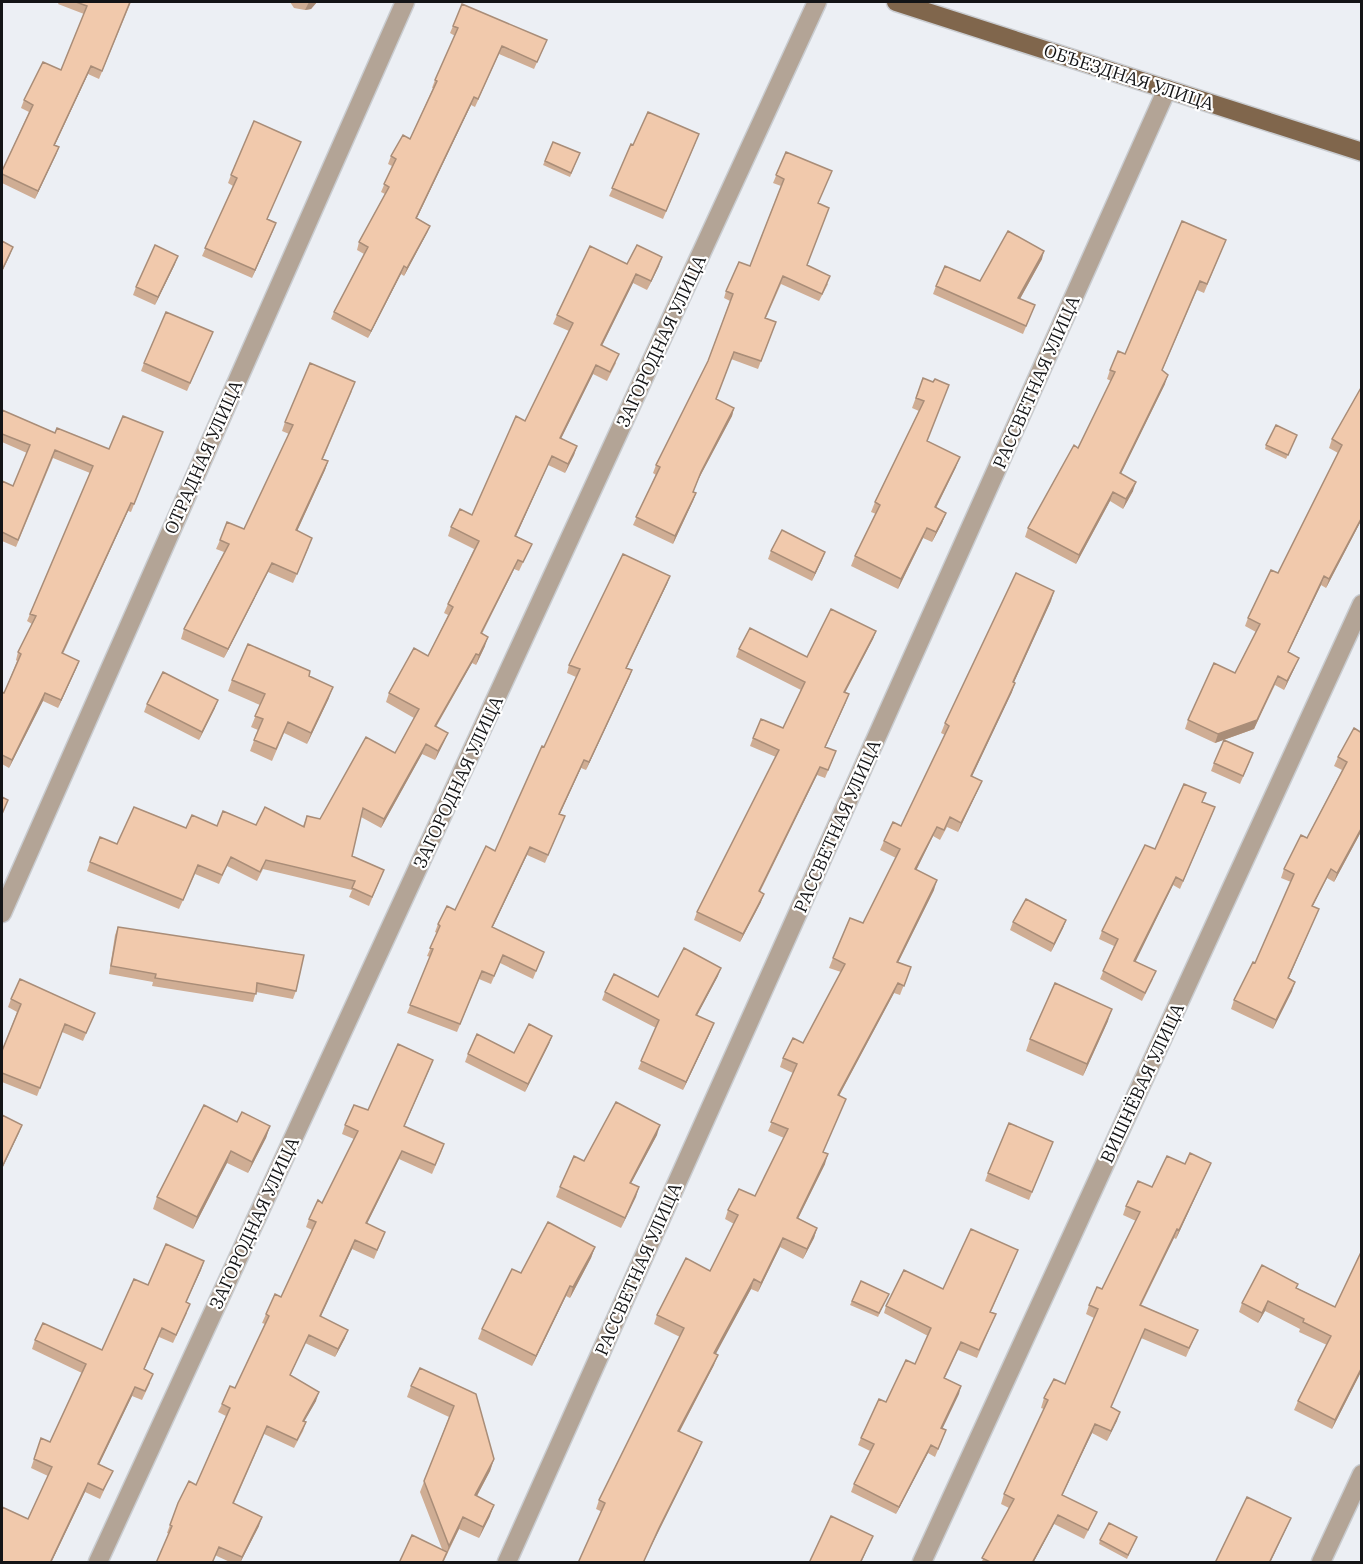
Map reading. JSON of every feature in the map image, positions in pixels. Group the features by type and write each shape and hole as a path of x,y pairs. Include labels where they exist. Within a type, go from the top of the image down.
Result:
{"main road":[{"name":"ОБЪЕЗДНАЯ УЛИЦА","path":"896,2 1362,152"}],"street":[{"name":"ОТРАДНАЯ УЛИЦА","path":"2,913 405,2"},
{"name":"ЗАГОРОДНАЯ УЛИЦА","path":"98,1563 818,2"},
{"name":"РАССВЕТНАЯ УЛИЦА","path":"507,1563 1167,89"},
{"name":"ВИШНЁВАЯ УЛИЦА","path":"922,1563 1362,604"},
{"path":"1321,1563 1362,1474"}],"building":[{"path":"76,2 130,2 102,71 91,66 54,145 59,147 38,191 2,174 2,171 33,105 24,100 43,62 61,70 87,6"},
{"path":"462,4 547,40 537,62 502,46 478,99 474,97 416,218 430,226 407,268 404,266 371,331 334,312 368,247 359,242 389,187 384,184 396,159 391,156 403,135 410,139 458,28 453,26"},
{"path":"648,112 699,134 666,211 612,188"},
{"path":"254,121 301,142 267,219 276,223 255,270 205,248 237,178 231,175"},
{"path":"553,142 580,153 571,173 545,161"},
{"path":"786,152 832,171 818,203 829,208 807,265 830,276 822,294 783,276 765,318 776,322 761,361 734,352 716,399 734,408 701,472 693,492 696,493 675,536 636,517 660,467 656,465 708,361 733,294 726,291 739,262 750,266 784,179 776,175"},
{"path":"1182,221 1226,240 1207,284 1200,281 1162,370 1168,375 1120,473 1136,482 1126,499 1113,492 1079,555 1028,528 1074,445 1078,448 1115,372 1110,370 1118,351 1125,354"},
{"path":"1008,231 1044,251 1018,298 1035,305 1026,326 936,286 945,266 980,281"},
{"path":"2,241 13,247 2,270"},
{"path":"155,245 178,256 158,297 136,287"},
{"path":"637,245 662,257 651,281 636,274 601,345 619,354 610,372 596,365 560,438 577,446 568,464 552,456 515,536 532,544 523,562 518,560 481,633 488,637 479,655 476,654 435,726 448,733 438,751 426,744 384,819 363,808 352,856 384,870 372,897 352,888 355,881 266,860 260,872 231,857 222,875 198,865 183,900 90,862 100,837 117,844 134,807 186,828 192,815 217,826 223,811 256,825 265,807 304,827 307,816 320,819 366,737 395,753 419,709 389,693 414,648 428,656 453,607 448,604 479,541 451,527 460,509 472,515 516,416 525,421 573,323 557,315 590,246 627,264"},
{"path":"166,312 213,332 190,383 144,363"},
{"path":"310,363 355,382 322,459 328,461 296,530 312,538 297,574 272,563 228,649 184,629 229,544 220,540 227,522 244,529 293,425 285,422"},
{"path":"923,378 933,382 935,379 949,385 927,441 960,457 935,507 946,513 936,532 927,528 901,579 855,556 880,505 875,502 924,401 916,398"},
{"path":"1362,386 1362,517 1329,579 1324,576 1288,652 1299,658 1287,681 1278,676 1257,720 1218,734 1188,720 1214,663 1235,673 1260,624 1248,618 1271,570 1278,573 1342,445 1332,439"},
{"path":"2,410 55,433 57,428 109,449 123,416 163,432 134,504 131,503 62,653 79,661 61,700 45,693 12,760 2,755 2,692 4,693 21,654 18,652 36,616 30,614 93,466 55,450 18,540 2,532 2,481 13,486 30,445 2,434"},
{"path":"1276,425 1297,435 1288,455 1266,445"},
{"path":"782,530 825,552 815,573 771,551"},
{"path":"623,554 670,576 626,668 632,670 589,762 584,760 559,814 565,816 548,855 530,847 492,927 544,952 536,971 503,955 494,976 482,971 460,1024 410,1005 433,949 430,948 440,926 438,924 447,906 455,910 486,846 495,851 542,746 544,747 580,669 569,665"},
{"path":"1016,573 1054,591 1013,682 1015,683 971,776 982,781 961,823 950,817 944,830 937,827 915,869 937,880 897,962 911,967 904,986 898,983 838,1095 846,1099 823,1152 828,1154 797,1218 817,1228 807,1249 783,1238 761,1283 754,1279 714,1353 718,1355 678,1431 702,1442 643,1563 578,1563 605,1503 599,1500 684,1328 657,1315 686,1258 710,1271 738,1215 728,1210 739,1189 755,1196 788,1129 771,1122 797,1064 783,1058 793,1038 803,1043 845,964 833,958 850,918 863,923 900,849 884,841 893,822 901,826 949,726 945,723"},
{"path":"831,609 876,631 844,692 849,694 825,747 836,751 828,770 820,767 759,891 764,894 743,934 697,912 779,750 753,738 761,719 783,728 805,682 739,649 750,628 807,657"},
{"path":"248,644 310,671 309,676 333,687 311,733 288,722 276,749 254,740 263,719 255,716 265,694 232,680"},
{"path":"163,672 218,700 202,732 147,704"},
{"path":"1354,728 1362,733 1362,827 1337,873 1331,869 1312,906 1319,909 1288,978 1295,982 1276,1020 1234,1000 1253,962 1255,963 1294,874 1284,869 1301,835 1307,838 1347,762 1338,757"},
{"path":"1224,740 1253,753 1243,776 1214,763"},
{"path":"1184,784 1206,793 1202,802 1215,807 1183,881 1176,877 1134,961 1156,971 1145,993 1103,971 1118,939 1102,931 1145,845 1155,849"},
{"path":"2,797 8,800 2,814"},
{"path":"1026,899 1066,920 1054,944 1013,922"},
{"path":"118,927 304,955 296,991 257,983 256,994 155,978 156,974 111,966"},
{"path":"684,948 721,968 696,1015 714,1023 686,1082 641,1061 659,1020 605,992 614,974 658,997"},
{"path":"20,979 95,1013 86,1033 65,1024 40,1088 2,1073 2,1051 21,1004 11,999"},
{"path":"1055,983 1112,1009 1087,1064 1030,1039"},
{"path":"529,1024 552,1036 528,1084 468,1054 477,1034 514,1053"},
{"path":"398,1044 433,1060 404,1126 444,1144 435,1165 402,1151 366,1223 385,1232 377,1250 355,1240 320,1316 348,1330 338,1349 309,1335 290,1375 319,1392 303,1421 306,1422 297,1440 267,1426 233,1503 262,1517 242,1557 219,1547 212,1563 156,1563 172,1526 170,1525 178,1503 189,1481 196,1485 230,1408 222,1404 230,1386 235,1388 269,1316 266,1314 275,1294 281,1297 316,1222 309,1219 318,1200 322,1203 358,1131 345,1125 354,1105 368,1110"},
{"path":"616,1102 660,1125 630,1183 639,1187 625,1218 560,1187 574,1156 584,1161"},
{"path":"204,1105 237,1122 242,1112 270,1126 252,1162 231,1151 197,1217 157,1197"},
{"path":"2,1115 22,1125 2,1167"},
{"path":"1009,1123 1053,1142 1032,1192 988,1173"},
{"path":"1190,1153 1211,1163 1140,1305 1198,1330 1189,1348 1145,1329 1111,1407 1120,1412 1111,1431 1095,1424 1062,1495 1097,1512 1088,1530 1058,1515 1032,1563 992,1563 982,1558 1014,1499 1004,1494 1048,1400 1044,1398 1054,1379 1065,1384 1098,1309 1089,1305 1097,1287 1102,1289 1140,1212 1126,1206 1138,1181 1152,1187 1167,1156 1185,1164"},
{"path":"548,1222 595,1247 573,1287 570,1286 536,1356 482,1329 512,1269 521,1273"},
{"path":"971,1229 1018,1250 990,1312 996,1314 979,1350 961,1342 944,1378 961,1386 941,1428 946,1430 938,1449 931,1445 899,1507 854,1484 874,1444 861,1438 879,1399 886,1402 906,1360 915,1364 931,1328 886,1306 904,1270 943,1289"},
{"path":"166,1244 204,1261 186,1302 190,1304 176,1335 162,1328 144,1369 153,1374 145,1391 135,1387 98,1464 113,1471 103,1490 88,1483 50,1563 2,1563 2,1507 28,1519 52,1467 34,1459 41,1438 50,1442 86,1364 35,1340 43,1323 102,1350 134,1279 148,1285"},
{"path":"1362,1250 1362,1367 1335,1420 1298,1401 1331,1336 1268,1301 1262,1313 1242,1303 1262,1265 1298,1284 1296,1288 1335,1307"},
{"path":"861,1281 889,1294 879,1313 852,1301"},
{"path":"420,1368 476,1394 494,1459 475,1495 494,1505 483,1527 463,1517 449,1546 424,1481 454,1406 411,1386"},
{"path":"1247,1497 1291,1518 1269,1563 1215,1563"},
{"path":"831,1516 873,1536 860,1563 809,1563"},
{"path":"1109,1523 1137,1537 1128,1555 1100,1540"},
{"path":"412,1535 447,1552 442,1563 399,1563"}]}
